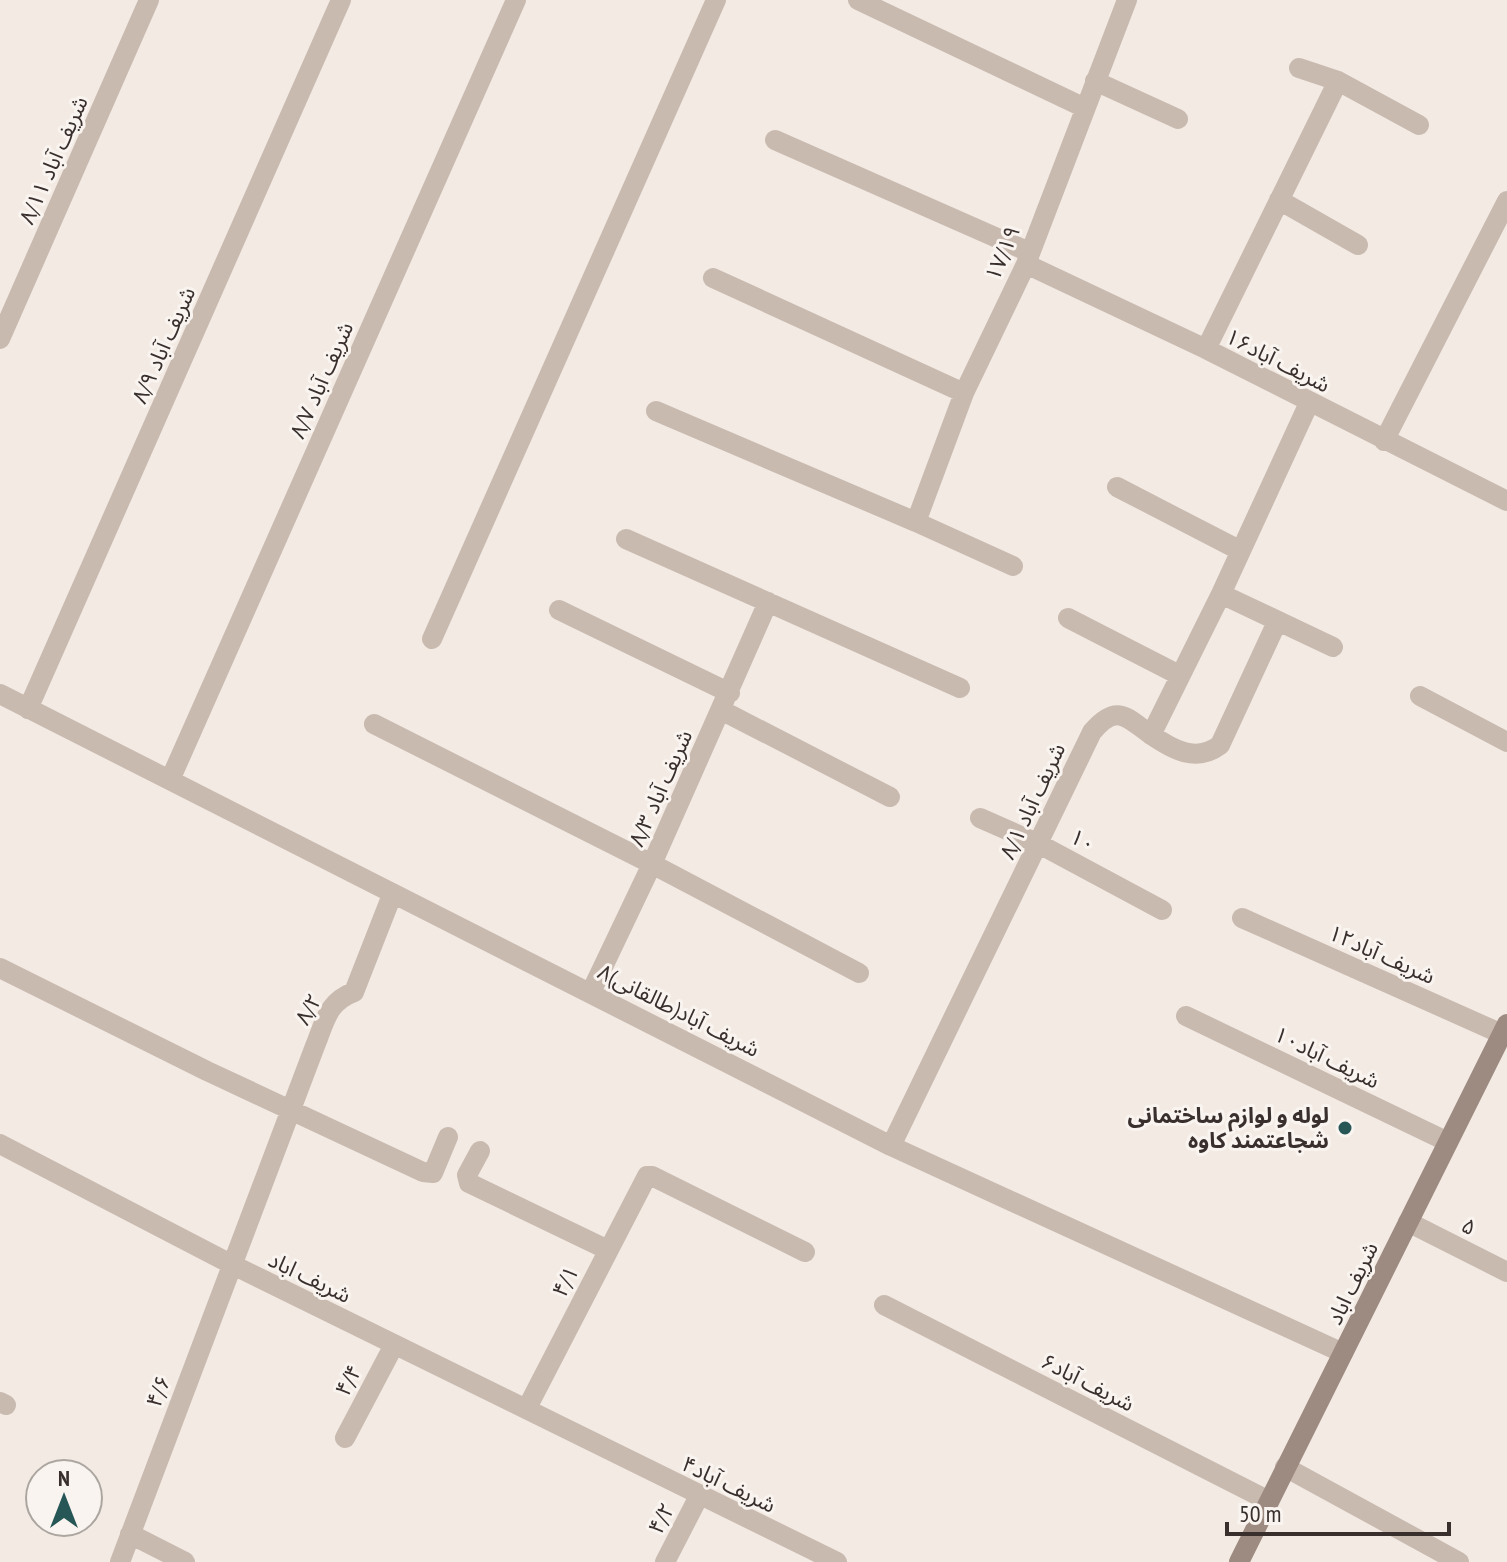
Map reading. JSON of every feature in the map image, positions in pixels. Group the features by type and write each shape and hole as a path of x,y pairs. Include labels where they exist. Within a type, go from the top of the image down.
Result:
{"main road":[{"name":"شریف اباد","path":"1239,1562 1504,1029"}],"street":[{"name":"شریف آباد ۸/۱۱","path":"0,339 149,0"},
{"name":"شریف آباد ۸/۹","path":"28,709 341,0"},
{"name":"شریف آباد ۸/۷","path":"170,780 516,0"},
{"path":"432,639 716,0"},
{"path":"858,0 1085,108"},
{"name":"۱۷/۱۹","path":"916,522 964,393 1028,258 1127,0"},
{"path":"1299,68 1338,81 1419,125"},
{"path":"1095,81 1178,119"},
{"path":"1206,349 1338,81"},
{"name":"شریف آباد۱۶","path":"775,140 1028,258 1507,501"},
{"path":"1279,200 1358,245"},
{"path":"1384,441 1507,201"},
{"path":"713,278 964,393"},
{"path":"1151,735 1221,594 1309,403"},
{"path":"656,411 1013,566"},
{"path":"1117,487 1239,550"},
{"path":"626,539 960,688"},
{"path":"1221,594 1333,647"},
{"name":"شریف آباد ۸/۳","path":"591,992 726,702 768,602"},
{"path":"559,610 890,797"},
{"path":"1068,618 1179,675"},
{"name":"شریف آباد ۸/۱","path":"891,1146 1088,739 1101,721 1116,715 1128,716 1151,735 1191,755 1207,754 1220,745 1277,622"},
{"name":"۸شریف آباد(طالقانی)","path":"0,694 891,1146 1343,1353"},
{"path":"1420,696 1507,742"},
{"path":"374,724 652,864 859,973"},
{"name":"۱۰","path":"980,818 1039,844 1162,910"},
{"name":"۸/۲","path":"231,1264 332,1006 344,995 354,992 392,895"},
{"name":"شریف آباد۱۲","path":"1242,918 1504,1029"},
{"path":"0,968 207,1071 423,1172 433,1173 448,1137"},
{"name":"شریف آباد۱۰","path":"1186,1016 1448,1142"},
{"name":"شریف اباد","path":"0,1144 231,1264 527,1408 602,1448"},
{"path":"480,1151 467,1175 469,1183 608,1250"},
{"name":"۴/۱","path":"527,1408 647,1176 805,1252"},
{"name":"۵","path":"1408,1222 1507,1272"},
{"name":"۴/۶","path":"120,1562 231,1264"},
{"name":"شریف آباد۶","path":"884,1305 1269,1501"},
{"name":"۴/۴","path":"345,1438 394,1345"},
{"name":"۴شریف آباد","path":"602,1448 837,1562"},
{"path":"1285,1467 1459,1562"},
{"name":"۴/۲","path":"665,1562 699,1496"},
{"path":"130,1534 185,1562"}],"place":[{"name":"لوله و لوازم ساختمانی شجاعتمند کاوه","path":"1345,1128"}]}
